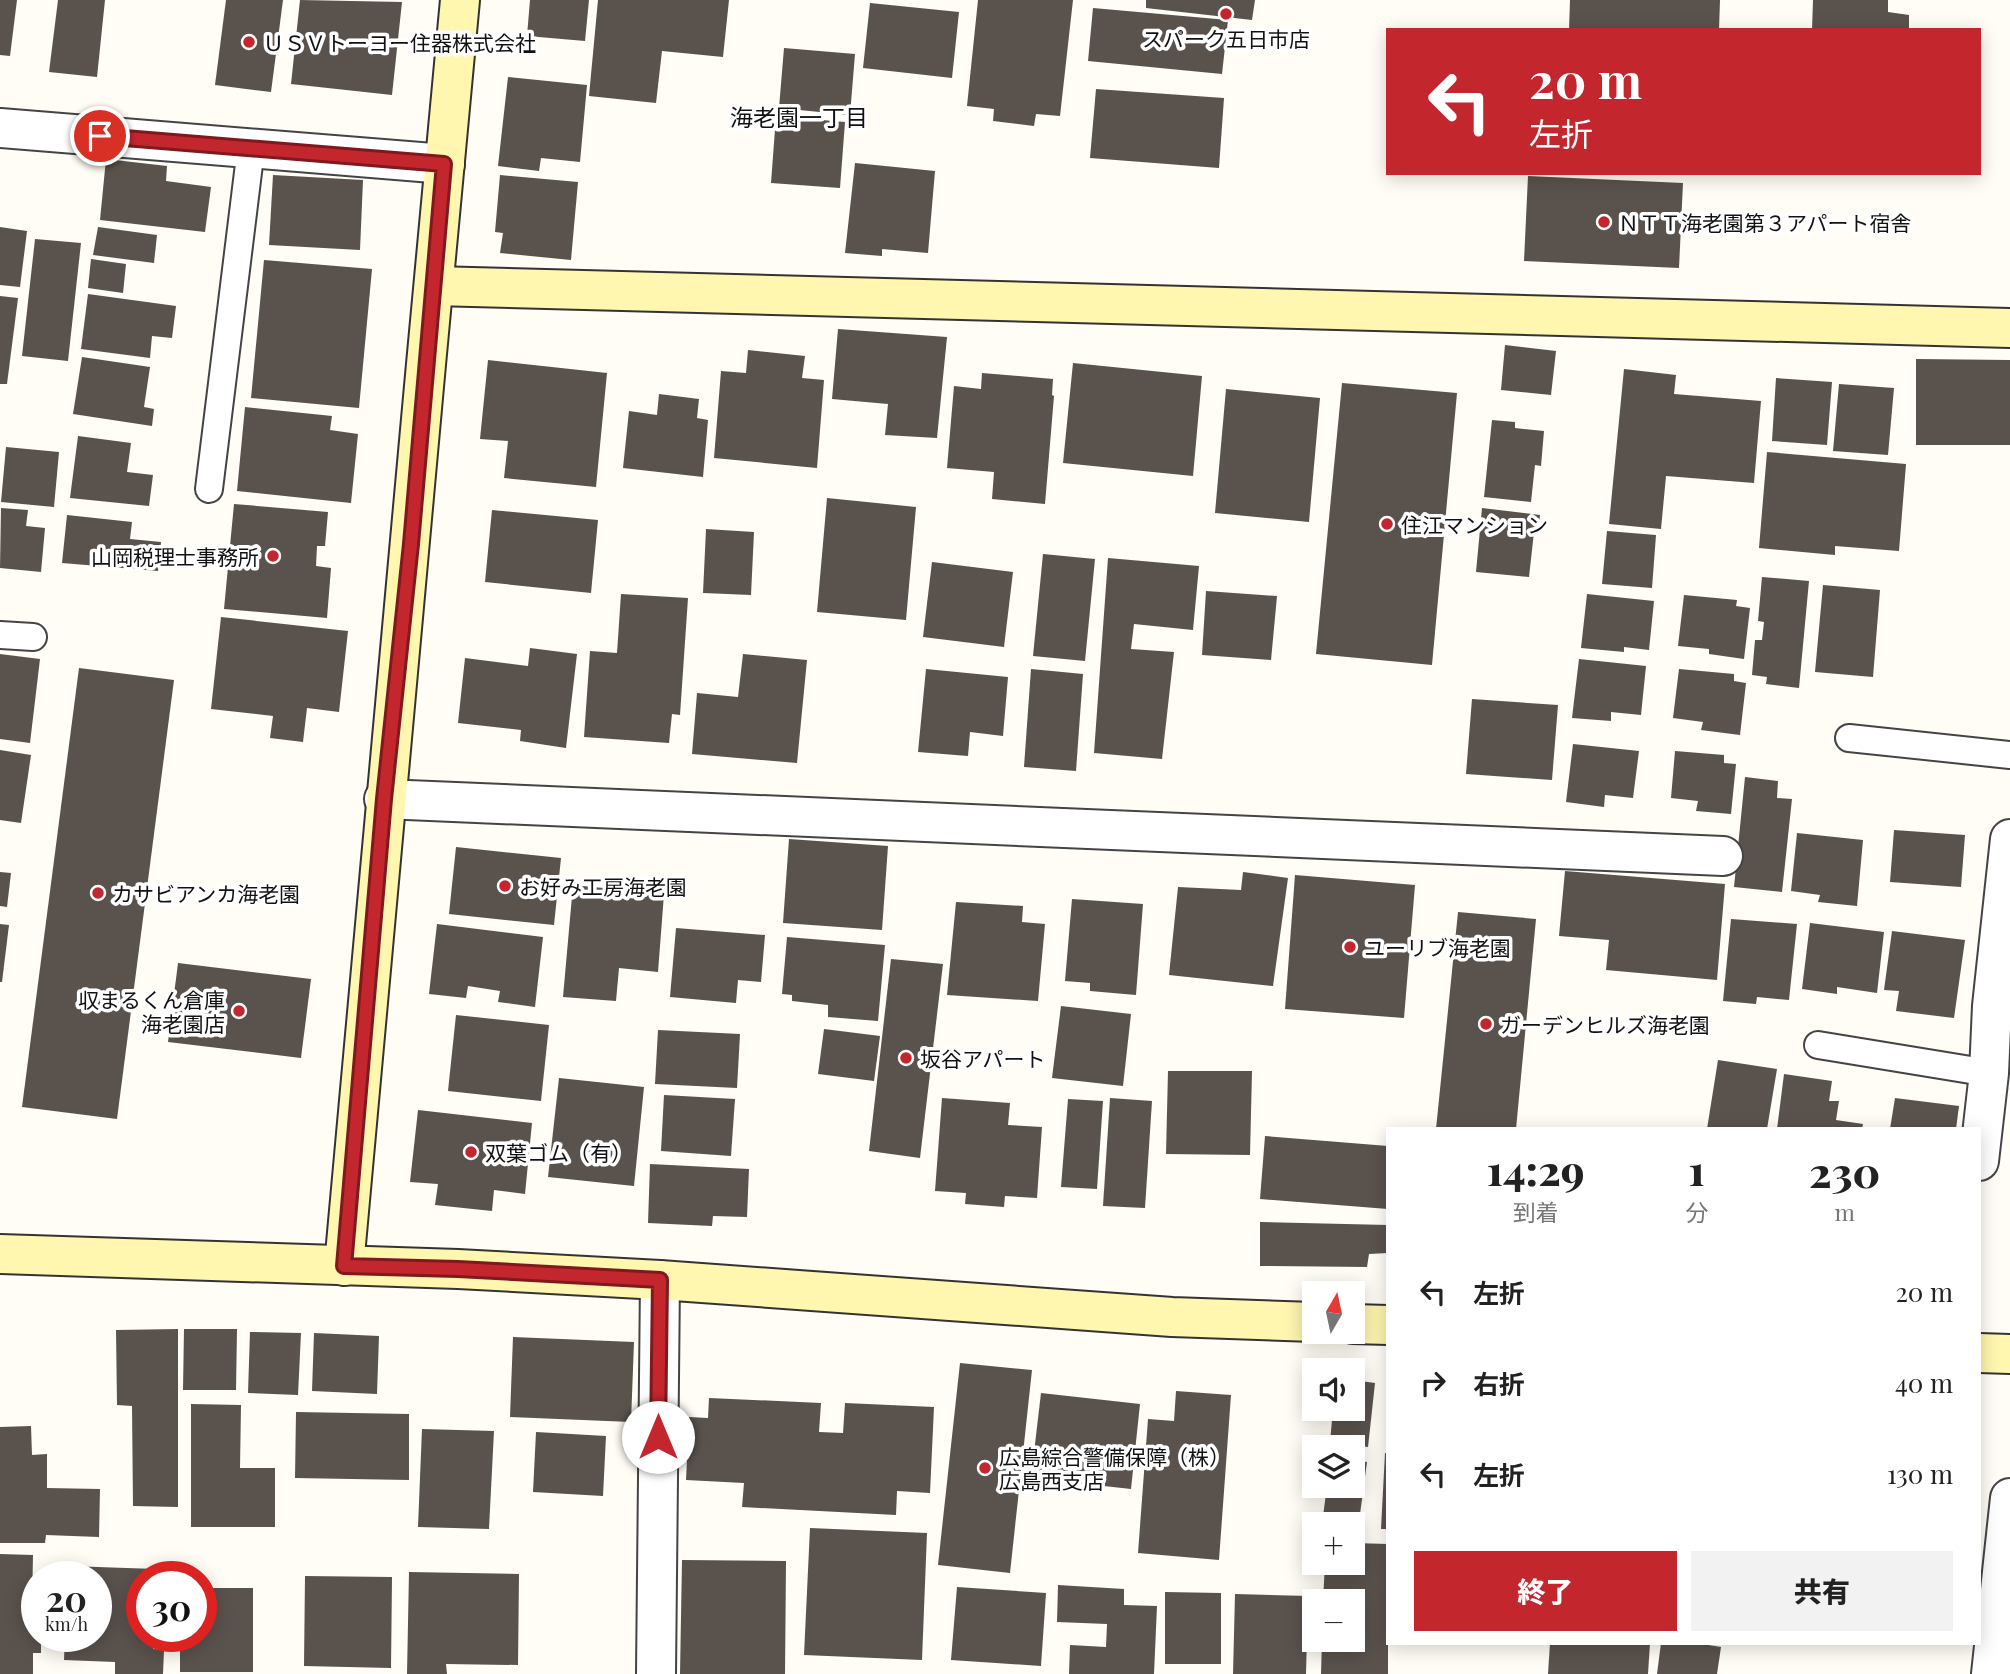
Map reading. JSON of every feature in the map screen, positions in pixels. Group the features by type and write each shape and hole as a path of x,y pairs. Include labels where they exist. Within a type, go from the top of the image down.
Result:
{"street":[{"path":"344,1266 384,799 460,0"},
{"path":"0,128 444,164"},
{"path":"434,286 2010,328"},
{"path":"384,799 1723,856"},
{"path":"1981,1143 1989,1073 2004,1007 2010,839"},
{"path":"0,1254 458,1269 660,1280 1172,1317 1302,1322"},
{"path":"656,1674 660,1280"},
{"path":"1365,1324 1386,1325"},
{"path":"1981,1353 2010,1354"},
{"path":"1991,1674 2010,1498"}],"lane":[{"path":"209,489 251,148"},
{"path":"0,635 33,637"},
{"path":"1849,738 2010,755"},
{"path":"1818,1045 1989,1073"}],"building":[{"path":"0,0 17,0 10,56 0,55"},
{"path":"58,0 105,0 97,77 49,72"},
{"name":"ＵＳＶトーヨー住器株式会社","path":"226,0 283,0 271,92 215,85"},
{"path":"300,0 402,2 392,95 291,84"},
{"path":"530,0 589,0 585,41 527,36"},
{"path":"598,0 729,0 723,57 662,51 656,103 589,96"},
{"path":"978,0 1073,0 1060,116 1036,114 1034,126 993,121 994,109 967,106"},
{"name":"スパーク五日市店","path":"1146,0 1255,0 1252,20 1146,8"},
{"path":"1570,0 1720,0 1719,28 1569,28"},
{"path":"1813,0 1888,0 1888,12 1909,15 1909,28 1812,28"},
{"path":"870,3 959,12 952,78 863,68"},
{"path":"1093,8 1228,20 1222,74 1088,61"},
{"path":"784,48 855,54 850,115 779,108"},
{"path":"508,77 587,85 580,162 541,158 539,171 498,166"},
{"path":"1096,89 1224,98 1219,168 1090,158"},
{"path":"776,116 845,122 840,188 771,183"},
{"path":"106,159 167,166 166,181 211,187 205,232 100,220"},
{"path":"855,163 935,171 928,253 882,249 882,256 845,253"},
{"path":"273,175 363,180 360,250 269,245"},
{"path":"500,175 578,182 571,260 500,253 503,233 495,232"},
{"name":"ＮＴＴ海老園第３アパート宿舎","path":"1528,176 1683,183 1679,268 1524,261"},
{"path":"0,227 27,231 20,287 0,285"},
{"path":"98,227 157,235 154,263 93,255"},
{"path":"35,239 81,243 68,361 22,356"},
{"path":"91,259 126,264 123,293 88,288"},
{"path":"264,260 372,269 359,408 251,398"},
{"path":"88,294 176,306 172,338 152,336 150,358 81,349"},
{"path":"0,296 18,298 7,384 0,384"},
{"path":"838,329 947,337 937,438 885,435 888,404 832,399"},
{"path":"1505,345 1556,351 1551,395 1501,390"},
{"path":"748,350 805,356 802,378 824,380 817,468 714,458 721,371 746,373"},
{"path":"82,357 150,367 144,407 154,409 152,426 73,414"},
{"path":"1916,359 2010,360 2010,445 1916,445"},
{"path":"488,360 607,373 596,487 504,478 508,441 480,439"},
{"path":"1073,363 1202,376 1193,476 1063,463"},
{"path":"1624,369 1676,375 1674,394 1761,401 1754,483 1666,476 1661,529 1609,524"},
{"path":"982,373 1053,379 1045,504 992,499 994,472 947,468 954,386 981,389"},
{"path":"1776,378 1832,382 1827,445 1772,441"},
{"name":"住江マンション","path":"1342,383 1457,393 1432,665 1316,654"},
{"path":"1839,384 1894,388 1888,455 1833,451"},
{"path":"1226,389 1320,398 1309,522 1215,513"},
{"path":"659,394 699,399 697,418 708,420 703,477 623,468 629,411 657,415"},
{"path":"245,407 332,416 330,430 358,434 351,503 237,491"},
{"path":"1492,420 1515,422 1515,428 1544,431 1541,466 1535,465 1531,502 1484,497"},
{"path":"78,436 131,443 127,472 153,475 149,506 70,498"},
{"path":"6,447 59,452 54,507 1,502"},
{"path":"1767,452 1906,464 1899,551 1835,546 1835,555 1759,548"},
{"path":"827,498 916,507 906,620 817,612"},
{"name":"山岡税理士事務所","path":"234,504 328,512 325,546 317,546 316,566 331,568 327,618 224,609"},
{"path":"1,508 28,510 26,526 45,528 41,572 0,568"},
{"path":"1482,508 1540,515 1538,533 1534,532 1529,577 1476,572"},
{"path":"492,510 598,520 591,593 485,582"},
{"path":"67,515 132,522 130,539 161,542 158,571 62,563"},
{"path":"706,529 754,532 751,595 703,593"},
{"path":"1607,531 1656,535 1652,588 1602,584"},
{"path":"1043,554 1095,559 1085,661 1033,656"},
{"path":"1108,558 1199,566 1193,630 1134,624 1131,649 1174,652 1162,759 1094,753"},
{"path":"932,562 1013,572 1004,647 923,637"},
{"path":"1762,577 1809,581 1799,688 1766,684 1767,677 1752,675 1755,640 1762,640 1764,622 1758,621"},
{"path":"1823,585 1880,590 1873,677 1815,672"},
{"path":"1206,591 1277,596 1271,660 1202,655"},
{"path":"621,594 688,598 680,715 672,714 669,743 584,737 590,651 617,653"},
{"path":"1587,594 1654,601 1649,650 1624,647 1624,652 1581,648"},
{"path":"1684,595 1737,600 1736,606 1750,608 1744,659 1709,654 1709,649 1678,646"},
{"path":"221,617 348,631 339,712 307,708 303,742 270,738 273,716 211,709"},
{"path":"530,648 577,654 566,748 520,741 521,730 458,723 465,658 528,666"},
{"path":"0,654 40,659 30,743 0,739"},
{"path":"743,654 807,660 797,763 692,754 697,693 738,697"},
{"path":"1579,659 1646,666 1641,715 1611,712 1611,721 1572,718"},
{"name":"カサビアンカ海老園","path":"79,668 174,680 117,1119 22,1107"},
{"path":"926,669 1008,677 1003,736 970,732 968,756 918,752"},
{"path":"1031,669 1083,674 1076,771 1024,767"},
{"path":"1679,669 1734,674 1734,681 1746,683 1740,735 1701,730 1703,722 1673,718"},
{"path":"1472,699 1558,705 1552,780 1466,774"},
{"path":"1573,744 1639,751 1633,798 1605,795 1604,807 1566,802"},
{"path":"0,750 31,755 21,823 0,820"},
{"path":"1675,751 1724,755 1724,763 1736,764 1731,814 1696,811 1698,801 1671,798"},
{"path":"1745,777 1778,781 1777,798 1792,799 1782,892 1734,887"},
{"path":"1894,830 1965,835 1961,887 1890,882"},
{"path":"1797,833 1863,840 1857,906 1818,902 1820,895 1791,891"},
{"path":"789,839 888,846 882,930 783,923"},
{"name":"お好み工房海老園","path":"456,847 561,858 554,925 449,914"},
{"path":"1565,871 1725,884 1717,980 1606,970 1609,940 1559,936"},
{"path":"0,872 11,873 7,907 0,906"},
{"path":"1243,872 1288,878 1273,986 1169,975 1178,887 1241,890"},
{"name":"ユーリブ海老園","path":"1295,875 1415,885 1404,1018 1285,1009"},
{"path":"573,885 664,894 658,972 619,968 616,1001 563,997"},
{"path":"1072,899 1143,904 1136,995 1090,991 1090,983 1065,981"},
{"path":"956,902 1023,906 1022,922 1045,924 1038,1001 947,995"},
{"name":"ガーデンヒルズ海老園","path":"1458,912 1536,919 1516,1127 1436,1127"},
{"path":"1731,919 1797,924 1789,1000 1757,997 1756,1004 1723,1001"},
{"path":"1810,923 1884,932 1877,993 1837,987 1837,994 1802,989"},
{"path":"0,924 9,925 2,982 0,982"},
{"path":"437,924 543,937 535,1007 498,1002 500,991 468,986 466,998 429,994"},
{"path":"676,928 765,935 761,982 738,980 736,1003 670,997"},
{"path":"1892,931 1965,940 1954,1018 1896,1011 1899,991 1884,990"},
{"path":"787,937 885,945 878,1021 828,1017 828,1005 792,1001 792,995 782,994"},
{"name":"坂谷アパート","path":"891,959 943,964 920,1158 869,1151"},
{"name":"収まるくん倉庫 海老園店","path":"178,963 311,979 301,1058 168,1042"},
{"path":"1061,1006 1131,1014 1123,1086 1052,1078"},
{"path":"456,1015 549,1025 541,1101 448,1091"},
{"path":"824,1029 880,1036 874,1081 818,1074"},
{"path":"658,1030 740,1034 737,1088 655,1084"},
{"path":"1718,1060 1777,1069 1767,1127 1707,1127"},
{"path":"1168,1071 1252,1071 1250,1155 1166,1154"},
{"path":"1784,1074 1832,1081 1829,1101 1839,1101 1836,1120 1863,1124 1862,1127 1777,1127"},
{"path":"559,1078 644,1087 634,1186 548,1177"},
{"path":"664,1095 735,1099 731,1156 661,1151"},
{"path":"942,1098 1010,1103 1008,1125 1042,1127 1037,1198 1005,1196 1004,1207 965,1204 966,1193 935,1191"},
{"path":"1110,1098 1152,1101 1145,1208 1103,1206"},
{"path":"1895,1098 1959,1106 1956,1127 1890,1127"},
{"path":"1068,1099 1103,1101 1097,1189 1061,1187"},
{"name":"双葉ゴム（有）","path":"418,1110 532,1123 525,1194 494,1190 492,1211 435,1205 438,1184 410,1182"},
{"path":"1265,1136 1386,1146 1386,1209 1260,1199"},
{"path":"650,1164 749,1169 747,1217 713,1216 712,1226 648,1223"},
{"path":"1260,1222 1386,1225 1386,1253 1369,1254 1367,1267 1260,1266"},
{"path":"178,1329 178,1507 133,1506 132,1406 117,1405 116,1330"},
{"path":"184,1329 237,1329 236,1390 183,1390"},
{"path":"250,1332 301,1333 298,1395 248,1393"},
{"path":"314,1333 379,1336 377,1394 312,1391"},
{"path":"513,1337 634,1342 631,1422 510,1417"},
{"name":"広島綜合警備保障（株） 広島西支店","path":"960,1363 1032,1370 1010,1573 938,1565"},
{"path":"1365,1382 1375,1383 1368,1447 1365,1447 1365,1435 1331,1435 1332,1421 1365,1421"},
{"path":"1176,1391 1231,1395 1219,1560 1138,1553 1148,1419 1174,1421"},
{"path":"1041,1393 1140,1404 1131,1489 1031,1478"},
{"path":"709,1398 821,1403 819,1432 843,1433 845,1403 934,1407 930,1493 897,1491 896,1515 742,1507 744,1483 686,1480 689,1417 708,1418"},
{"path":"191,1404 241,1405 240,1468 275,1468 275,1527 191,1527"},
{"path":"296,1412 409,1414 409,1480 295,1478"},
{"path":"31,1426 32,1455 47,1454 47,1488 100,1489 99,1537 46,1535 45,1543 0,1543 0,1427"},
{"path":"422,1429 494,1431 489,1529 418,1527"},
{"path":"536,1432 606,1436 603,1496 533,1492"},
{"path":"1385,1453 1386,1453 1386,1529 1381,1529"},
{"path":"1325,1498 1362,1498 1360,1512 1324,1512"},
{"path":"810,1528 927,1533 922,1660 804,1655"},
{"path":"1365,1543 1386,1544 1388,1674 1321,1674 1322,1652 1365,1652 1365,1589 1324,1589 1324,1575 1365,1575"},
{"path":"0,1554 33,1555 33,1561 21,1561 21,1652 41,1653 33,1653 33,1674 0,1674"},
{"path":"682,1560 786,1561 785,1674 680,1674"},
{"path":"112,1568 126,1568 126,1652 164,1652 163,1674 115,1674 115,1662 64,1660 64,1652 112,1652"},
{"path":"409,1572 519,1574 518,1665 446,1664 447,1674 407,1674"},
{"path":"305,1576 392,1577 391,1668 304,1666"},
{"path":"1058,1585 1124,1589 1124,1605 1157,1606 1154,1674 1069,1674 1070,1645 1106,1647 1107,1624 1057,1622"},
{"path":"957,1587 1046,1593 1041,1666 951,1660"},
{"path":"217,1588 253,1588 253,1672 180,1672 180,1652 217,1652"},
{"path":"1165,1592 1221,1593 1221,1664 1165,1664"},
{"path":"1235,1594 1302,1596 1302,1652 1307,1652 1306,1674 1233,1674"},
{"path":"1550,1645 1650,1645 1648,1674 1548,1674"},
{"path":"1661,1645 1721,1647 1717,1674 1657,1674"}],"place":[{"name":"スパーク五日市店","path":"1226,14"},
{"name":"ＵＳＶトーヨー住器株式会社","path":"249,42"},
{"name":"ＮＴＴ海老園第３アパート宿舎","path":"1604,222"},
{"name":"住江マンション","path":"1387,524"},
{"name":"山岡税理士事務所","path":"273,556"},
{"name":"お好み工房海老園","path":"505,886"},
{"name":"カサビアンカ海老園","path":"98,893"},
{"name":"ユーリブ海老園","path":"1350,947"},
{"name":"収まるくん倉庫 海老園店","path":"239,1011"},
{"name":"ガーデンヒルズ海老園","path":"1486,1024"},
{"name":"坂谷アパート","path":"906,1058"},
{"name":"双葉ゴム（有）","path":"471,1152"},
{"name":"広島綜合警備保障（株） 広島西支店","path":"985,1468"}],"district":[{"name":"海老園一丁目","path":"799,116"}],"route":[{"path":"100,136 444,164 411,544 384,799 344,1266 660,1280 658,1437"}]}
